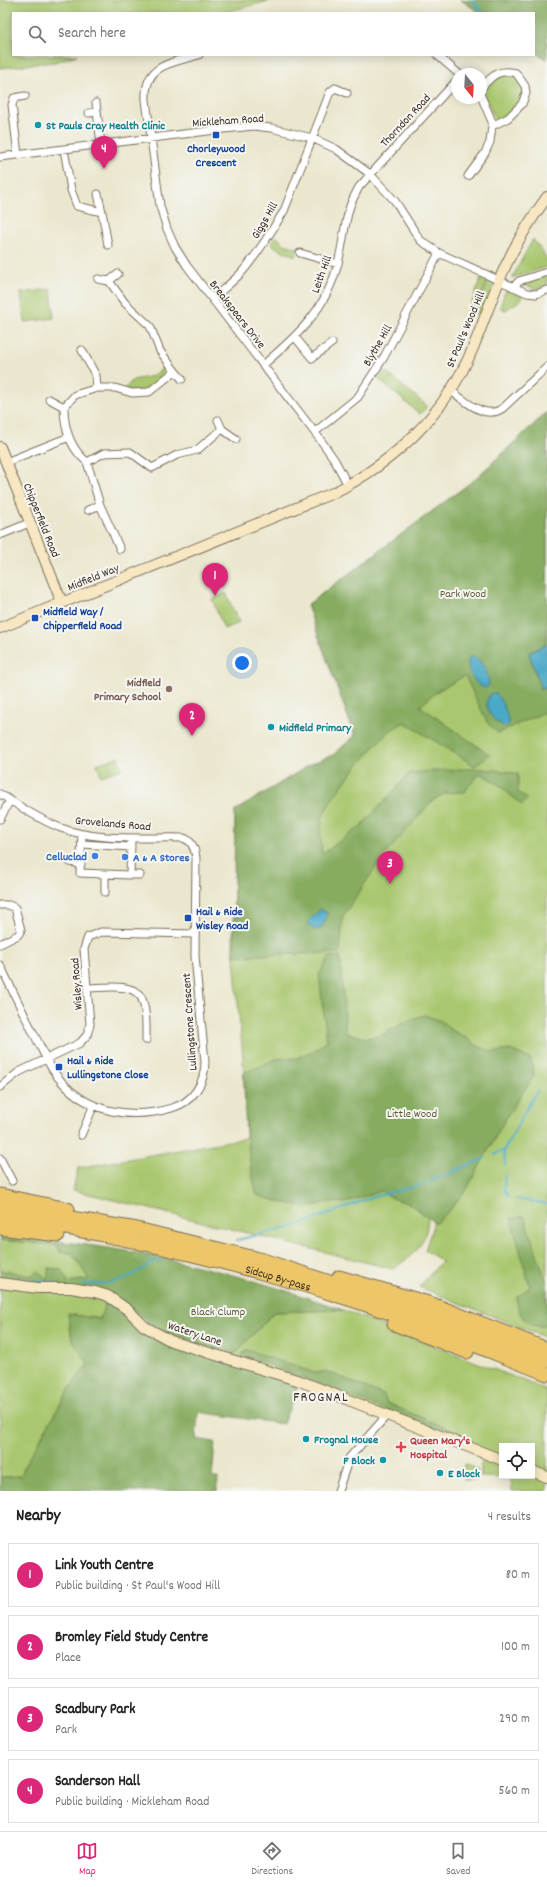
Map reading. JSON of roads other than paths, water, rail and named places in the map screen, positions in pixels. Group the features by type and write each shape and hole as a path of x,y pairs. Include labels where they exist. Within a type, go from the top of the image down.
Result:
{"highway":[{"path":"0,1195 87,1214 137,1229"},
{"name":"Sidcup By-pass","path":"0,1206 137,1229 264,1260 429,1315 547,1361"},
{"name":"Sidcup By-pass","path":"0,1217 152,1246 252,1271 364,1304 429,1327 547,1374"},
{"path":"0,1228 152,1246"},
{"path":"264,1260 307,1268 394,1292 432,1304 547,1349"},
{"path":"252,1271 547,1383"}],"street":[{"path":"152,138 146,95 150,78 160,66 195,56"},
{"path":"437,56 452,68"},
{"path":"487,81 492,76 503,70 516,73 525,86 526,93 522,104 508,118 493,124"},
{"name":"Thorndon Road","path":"370,174 451,86"},
{"name":"Giggs Hill","path":"212,299 242,272 269,236 284,211 330,92 335,88 347,93"},
{"path":"18,155 12,105 14,98 25,96"},
{"path":"96,103 101,144"},
{"path":"468,176 485,153 490,142 491,127 493,124 484,104"},
{"path":"89,113 97,112"},
{"name":"Mickleham Road","path":"0,157 254,126 271,128 312,138 336,149 370,174 395,201 420,240 439,253 513,287 532,294 547,290"},
{"name":"Breakspears Drive","path":"152,138 160,206 167,229 182,259 315,432 334,459 348,485"},
{"path":"64,149 71,190 77,206 102,212"},
{"name":"Leith Hill","path":"263,364 295,337 311,319 323,301 338,264 350,206 359,187 370,174"},
{"path":"98,194 108,245"},
{"name":"St Paul's Wood Hill","path":"194,550 348,485 370,473 402,447 426,423 451,391 473,349 500,280 530,221 547,197"},
{"path":"300,253 338,264"},
{"name":"Blythe Hill","path":"315,432 358,397 384,357 439,253"},
{"path":"513,287 519,281 547,272"},
{"path":"109,281 118,274"},
{"path":"98,279 109,281 125,303 150,326 160,351 182,379"},
{"path":"295,337 312,358 332,343"},
{"path":"82,350 96,376 97,388"},
{"path":"451,391 484,413 494,412 503,408 547,367"},
{"path":"120,549 100,505 87,462 78,454 69,437 64,420 64,407 75,395 97,388 115,388 132,393 150,392 175,371"},
{"path":"49,399 64,407"},
{"path":"218,420 222,429 236,439"},
{"path":"87,462 104,453 130,452 152,468 178,455 197,450 222,429"},
{"path":"6,462 69,437"},
{"name":"Chipperfield Road","path":"0,447 62,603"},
{"path":"88,510 100,505"},
{"path":"0,535 29,523"},
{"name":"Midfield Way","path":"0,628 194,550"},
{"name":"Grovelands Road","path":"0,794 51,824 82,834 186,839"},
{"path":"0,819 10,800"},
{"path":"82,834 80,873 140,875"},
{"path":"130,875 132,837"},
{"name":"Lullingstone Crescent","path":"0,965 46,1059 56,1075 66,1086 80,1097 94,1105 118,1112 137,1114 177,1106 190,1098 198,1088 203,1075 205,1062 195,934 196,852 194,846 186,839"},
{"name":"Grovelands Road","path":"82,844 131,847"},
{"path":"70,862 81,864"},
{"path":"104,892 105,874"},
{"path":"0,905 9,905 15,908 21,930 18,934 0,944"},
{"name":"Wisley Road","path":"0,1088 18,1072 80,1043 87,1035 90,1024 84,949 85,942 88,937 94,934 195,934"},
{"path":"87,988 126,988 136,992 144,1002 146,1040"},
{"path":"80,1135 94,1105"},
{"path":"0,1158 12,1181"},
{"name":"Watery Lane","path":"0,1283 38,1288 72,1288 94,1292 118,1302 144,1326 171,1341 300,1381 388,1414 499,1459"},
{"path":"338,1491 349,1458 388,1414"},
{"path":"535,1472 547,1477"}],"water":[{"path":"547,644 547,687 542,689 529,653"},
{"path":"470,656 478,659 484,667 489,681 489,685 485,688 474,680 469,671 468,661"},
{"path":"496,693 503,704 507,716 509,724 506,727 501,725 493,718 488,709 487,704 490,694"},
{"path":"321,909 327,913 325,922 320,929 315,930 309,925 308,922"}],"waterway":[{"path":"474,0 473,2 483,12"},
{"path":"495,1154 504,1150 532,1099 538,1091"},
{"path":"504,1150 505,1165"},
{"path":"429,1182 485,1158"},
{"path":"505,1175 504,1190 508,1196"},
{"path":"237,1240 296,1226 373,1197 424,1184"},
{"path":"517,1199 547,1204"},
{"path":"83,1284 112,1283 136,1273 153,1261 161,1261"},
{"path":"12,1279 55,1283"}],"place":[{"name":"St Pauls Cray Health Clinic","path":"38,125"},
{"name":"Chorleywood Crescent","path":"216,135"},
{"name":"Sanderson Hall","path":"104,169"},
{"name":"Link Youth Centre","path":"215,596"},
{"name":"Midfield Way / Chipperfield Road","path":"35,618"},
{"name":"Midfield Primary School","path":"169,689"},
{"name":"Midfield Primary","path":"271,727"},
{"name":"Bromley Field Study Centre","path":"192,736"},
{"name":"Celluclad","path":"95,856"},
{"name":"A & A Stores","path":"125,857"},
{"name":"Scadbury Park","path":"390,884"},
{"name":"Hail & Ride Wisley Road","path":"188,918"},
{"name":"Hail & Ride Lullingstone Close","path":"59,1067"},
{"name":"Frognal House","path":"306,1439"},
{"name":"Queen Mary's Hospital","path":"401,1447"},
{"name":"F Block","path":"383,1460"},
{"name":"E Block","path":"440,1473"}],"district":[{"name":"FROGNAL","path":"321,1396"}],"park label":[{"name":"Park Wood","path":"463,593"},
{"name":"Little Wood","path":"412,1113"},
{"name":"Black Clump","path":"218,1311"}]}
